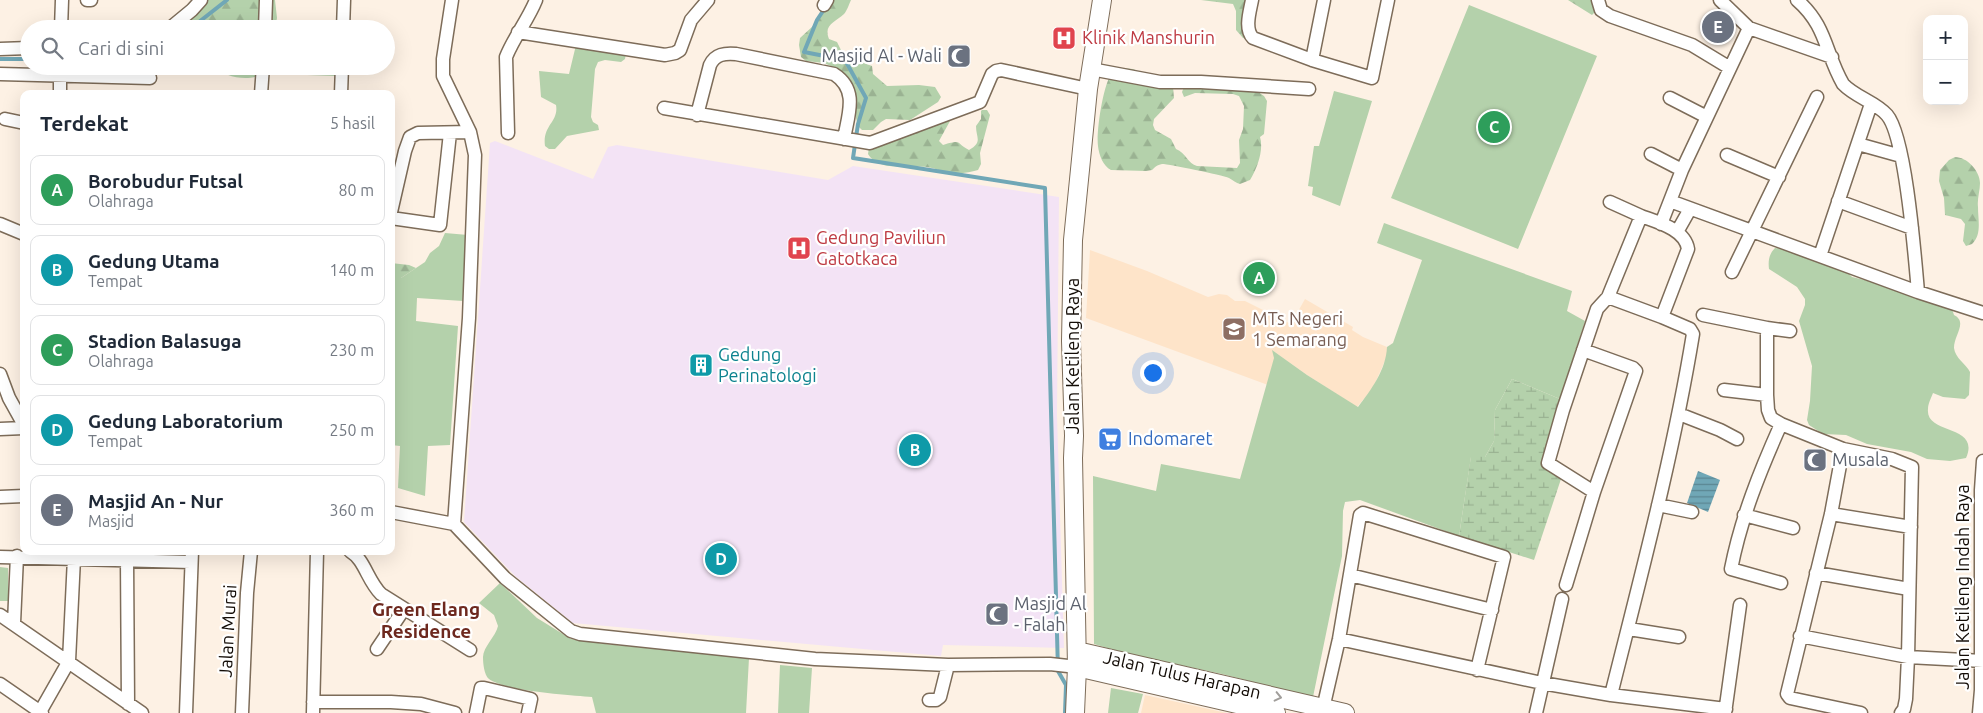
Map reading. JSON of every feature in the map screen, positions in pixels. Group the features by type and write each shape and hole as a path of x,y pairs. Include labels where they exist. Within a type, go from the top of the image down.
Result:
{"main road":[{"name":"Jalan Ketileng Raya","path":"1075,713 1071,298 1075,214 1088,89 1102,0"},
{"name":"Jalan Tulus Harapan","path":"1074,661 1345,713"},
{"name":"Jalan Tulus Harapan","path":"1074,661 1276,713"}],"street":[{"path":"61,20 62,0"},
{"path":"180,20 201,0"},
{"path":"265,20 266,0"},
{"path":"343,20 344,0"},
{"path":"452,0 443,59 443,76 470,132 475,155 469,318 454,524"},
{"path":"508,133 506,57 510,45 529,16 536,0"},
{"path":"518,32 665,55 680,50 691,20 708,0"},
{"path":"1252,0 1248,29 1250,36 1312,60 1372,78 1388,0"},
{"path":"1312,60 1324,0"},
{"path":"1598,0 1601,10 1610,16 1692,46 1730,68"},
{"path":"1720,0 1749,28 1832,57"},
{"path":"1797,0 1811,12 1818,24 1843,84 1848,90 1887,114 1892,123 1901,156 1912,228 1918,292"},
{"path":"1660,224 1682,170 1749,28"},
{"path":"0,49 20,48"},
{"path":"697,115 713,58 721,55 736,54 834,74 840,78 851,97 848,139"},
{"path":"1092,69 1160,82 1201,82 1309,89"},
{"path":"664,108 870,143 980,102 992,74 996,70 1088,89"},
{"path":"0,74 20,73"},
{"path":"60,75 60,90"},
{"path":"116,75 150,78"},
{"path":"261,90 263,75"},
{"path":"341,90 342,75"},
{"path":"1670,98 1707,118"},
{"path":"1732,272 1818,98"},
{"path":"1820,256 1871,104"},
{"path":"5,119 20,122"},
{"path":"395,195 410,137 418,133 470,132"},
{"path":"395,219 440,225 450,133"},
{"path":"1858,144 1901,156"},
{"path":"1651,154 1682,170"},
{"path":"1727,155 1779,177"},
{"path":"1670,201 1918,292 1983,313"},
{"path":"1838,201 1912,228"},
{"path":"1610,202 1678,232 1687,244 1688,250 1662,317"},
{"path":"1678,232 1690,209"},
{"path":"1594,492 1548,463 1563,410 1597,309 1608,297 1640,216"},
{"path":"0,224 20,232"},
{"path":"1608,297 1686,327 1693,333 1679,414 1611,695"},
{"path":"1703,315 1790,332"},
{"path":"1767,328 1766,395 1768,414 1781,424 1842,449 1892,459 1910,465 1913,475 1908,657 1906,699 1901,713"},
{"path":"1566,585 1594,492 1636,371 1633,368 1583,350"},
{"path":"0,374 20,419"},
{"path":"1724,390 1766,395"},
{"path":"1679,414 1715,427 1737,439"},
{"path":"1781,424 1744,515 1731,570 1781,583"},
{"path":"0,429 20,427"},
{"path":"1842,449 1831,514 1787,694 1790,698 1861,713"},
{"name":"Jalan Ketileng Indah Raya","path":"1979,713 1982,661 1980,490 1983,461"},
{"path":"0,497 20,496"},
{"path":"1658,505 1692,512"},
{"path":"395,513 454,524 505,578 570,631 580,634 814,659 948,665 1050,664 1074,661"},
{"path":"1323,710 1360,515 1365,513 1503,556 1504,560 1477,670"},
{"path":"1831,514 1911,527"},
{"path":"1744,515 1793,528"},
{"name":"Jalan Murai","path":"242,713 247,593 251,555"},
{"path":"317,555 313,708 391,702 421,704 455,713"},
{"path":"354,555 360,560 373,586 381,594 470,650"},
{"path":"0,556 128,559 191,556 186,713"},
{"path":"14,623 17,556"},
{"path":"0,684 41,712 69,661 74,558"},
{"path":"128,559 128,704"},
{"path":"1816,573 1909,589"},
{"path":"1350,575 1492,610"},
{"path":"1536,713 1562,599"},
{"path":"1338,638 1542,683 1726,711 1740,605"},
{"path":"377,649 404,609"},
{"path":"0,615 142,713"},
{"path":"1628,629 1679,637"},
{"path":"1800,636 1908,657 1982,661"},
{"path":"929,700 940,698 948,665"},
{"path":"476,713 481,688 531,700 528,713"}],"shaded area":[{"path":"495,141 593,179 608,147 617,145 828,180 853,166 1059,197 1057,415 1064,648 943,645 941,656 573,623 515,576 464,522 490,143"},
{"name":"MTs Negeri 1 Semarang","path":"1090,250 1147,271 1208,297 1219,294 1227,295 1235,301 1245,301 1291,324 1305,299 1353,327 1352,330 1363,337 1387,347 1387,356 1373,388 1357,407 1273,351 1275,358 1268,385 1086,318"},
{"path":"1145,695 1227,713 1141,713"}],"green space":[{"path":"203,0 275,0 277,20 184,20"},
{"path":"828,0 851,0 845,13 831,24 828,30 829,39 837,42 842,52 852,55 858,61 872,66 873,74 887,86 919,85 935,87 941,97 938,102 910,120 886,119 873,130 862,130 858,126 856,118 856,101 838,69 824,63 806,61 801,57 800,38 813,26"},
{"path":"1201,0 1255,0 1248,39 1243,38 1236,30 1236,11 1233,4"},
{"path":"1568,0 1592,0 1596,11 1592,15"},
{"path":"1469,5 1597,56 1518,249 1391,198"},
{"path":"576,45 626,53 625,59 621,62 605,60 598,62 595,69 591,117 593,122 598,125 599,130 567,136 555,149 549,149 545,146 545,139 548,128 555,116 556,105 541,97 539,71 569,74"},
{"path":"1122,68 1133,69 1173,87 1174,98 1154,119 1153,125 1155,130 1171,139 1176,149 1197,166 1237,168 1240,163 1239,140 1243,129 1244,106 1239,96 1233,94 1195,93 1184,97 1182,92 1184,87 1254,89 1264,96 1267,101 1264,134 1260,137 1259,159 1250,180 1240,184 1229,178 1162,164 1146,171 1111,170 1108,168 1102,160 1099,149 1099,120 1109,79 1113,72"},
{"path":"230,75 262,75 252,78"},
{"path":"1334,91 1372,101 1340,206 1312,195 1313,187 1308,186 1314,146 1319,146"},
{"path":"982,110 987,110 990,115 980,153 981,164 978,170 951,174 924,167 889,166 873,160 868,154 869,148 946,117 950,121 939,141 943,145 956,142 969,150 976,145 978,140 976,126 981,119"},
{"path":"1955,157 1964,159 1972,166 1978,174 1980,183 1978,232 1972,244 1966,246 1963,241 1965,224 1961,219 1945,215 1944,198 1939,181 1940,170 1949,160"},
{"path":"1384,223 1572,291 1567,311 1585,321 1560,399 1512,379 1495,410 1494,441 1485,457 1471,457 1459,536 1360,500 1345,502 1342,556 1313,697 1222,674 1124,653 1094,644 1093,476 1156,491 1161,464 1240,479 1274,358 1272,350 1307,375 1358,407 1373,387 1381,372 1387,347 1393,343 1422,260 1377,243"},
{"path":"445,233 468,235 469,237 463,301 417,298 416,321 458,326 450,445 428,446 425,496 398,488 400,446 395,445 395,278 401,278 425,262 430,253 439,246"},
{"path":"1775,248 1787,249 1848,273 1852,277 1873,282 1952,309 1954,315 1960,321 1954,348 1956,355 1970,372 1969,395 1965,399 1943,397 1933,393 1928,409 1929,417 1935,423 1960,434 1966,440 1969,447 1966,458 1950,461 1927,459 1911,452 1867,444 1846,435 1823,434 1809,425 1807,420 1812,366 1799,321 1805,305 1805,299 1797,287 1769,269 1769,258"},
{"path":"395,263 416,268 401,278 395,278"},
{"path":"1512,379 1560,399 1541,465 1561,479 1534,560 1459,536 1471,456 1485,457 1494,441 1495,410"},
{"path":"0,567 8,568 8,601 0,601"},
{"path":"500,583 537,618 571,639 749,658 746,713 596,713 592,697 554,694 509,687 489,679 484,669 484,653 498,626 494,615 479,603"},
{"path":"780,665 812,668 809,713 778,713"},
{"path":"1111,688 1143,694 1138,713 1108,713"}],"water":[{"path":"1698,471 1720,480 1708,512 1687,503"}],"waterway":[{"path":"201,20 227,0"},
{"path":"825,8 817,20 804,52 845,60 866,98 858,124 853,158 1045,188 1058,671 1066,685 1065,713"},
{"path":"0,59 20,59"}],"place":[{"name":"Masjid An - Nur","path":"1718,27"},
{"name":"Klinik Manshurin","path":"1064,38"},
{"name":"Masjid Al - Wali","path":"959,56"},
{"name":"Stadion Balasuga","path":"1494,127"},
{"name":"Gedung Paviliun Gatotkaca","path":"799,248"},
{"name":"Borobudur Futsal","path":"1259,278"},
{"name":"MTs Negeri 1 Semarang","path":"1234,329"},
{"name":"Gedung Perinatologi","path":"701,365"},
{"name":"Indomaret","path":"1110,439"},
{"name":"Gedung Utama","path":"915,450"},
{"name":"Musala","path":"1815,460"},
{"name":"Gedung Laboratorium","path":"721,559"},
{"name":"Masjid Al - Falah","path":"997,614"}],"district":[{"name":"Green Elang Residence","path":"426,620"}]}
